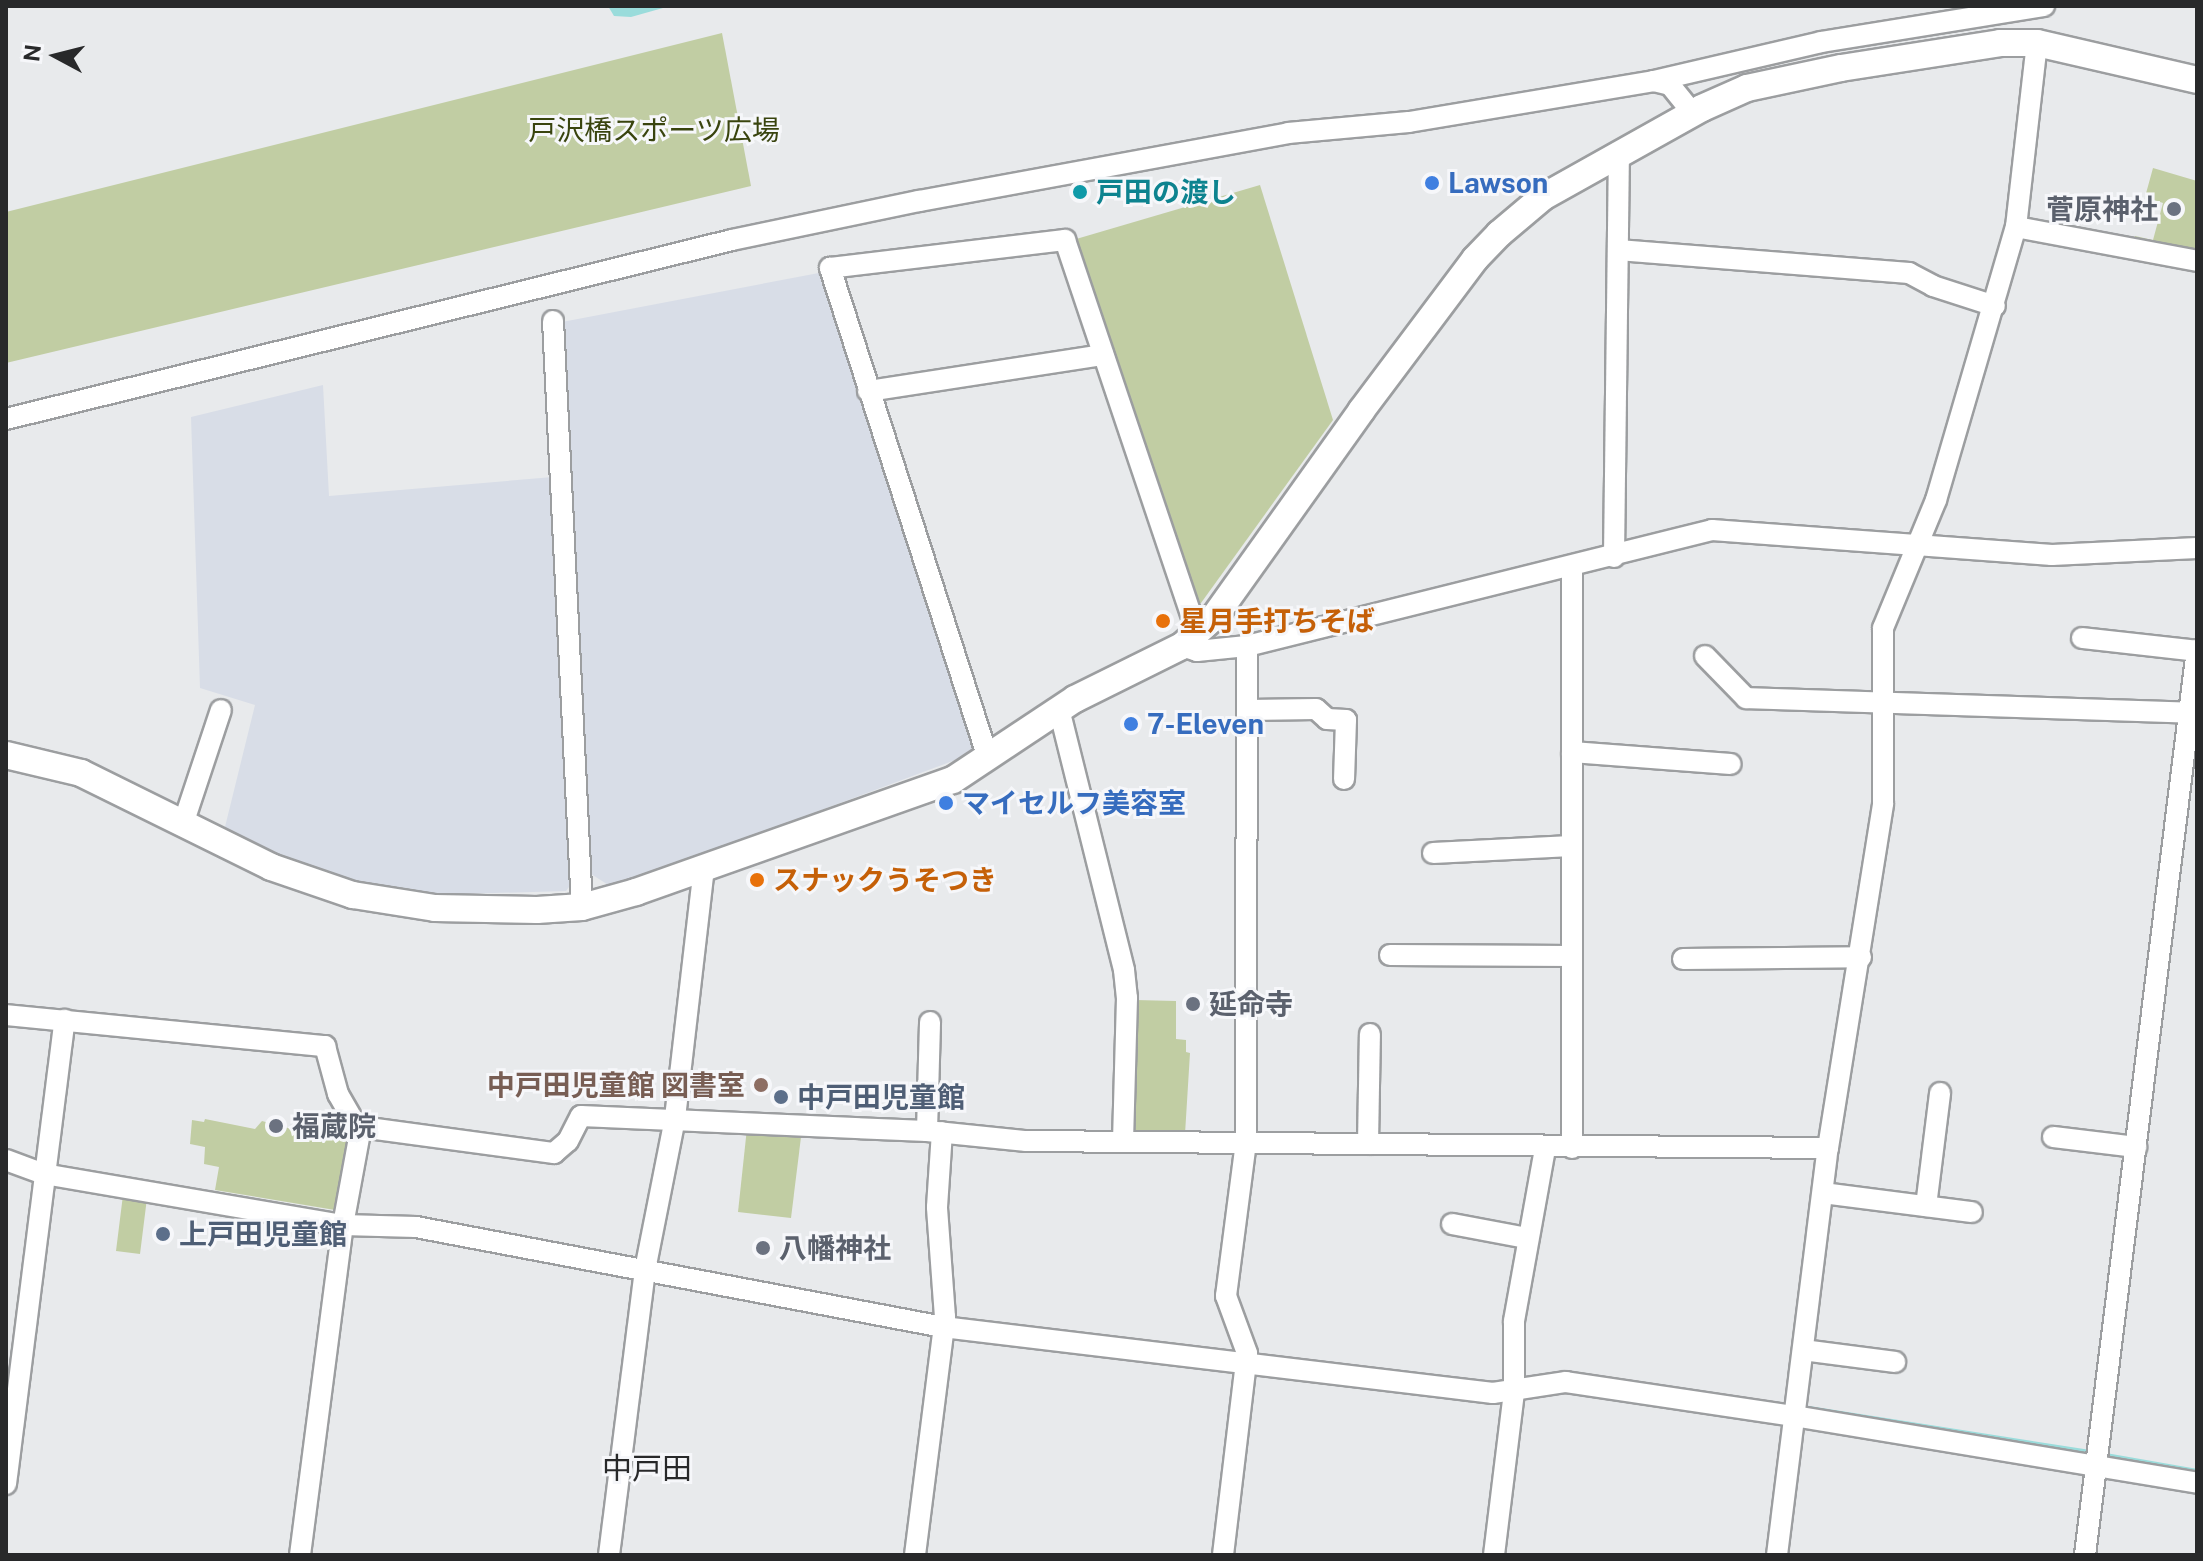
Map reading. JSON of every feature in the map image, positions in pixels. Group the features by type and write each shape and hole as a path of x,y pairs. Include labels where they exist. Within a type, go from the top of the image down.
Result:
{"street":[{"path":"6,419 795,227 1288,133 1446,117 1654,81 1821,42 2044,6"},
{"path":"6,755 81,773 271,867 317,885 391,903 537,910 582,907 704,869 953,780 1059,709 1190,639 1215,616 1361,411 1475,259 1543,197 1693,113 1747,88 2000,43 2037,43 2197,80"},
{"path":"1777,1555 1828,1148 1861,957 1883,803 1883,628 1936,500 2016,227 2037,43"},
{"path":"1654,81 1670,85 1693,113"},
{"path":"1614,557 1619,154"},
{"path":"2016,227 2197,261"},
{"path":"988,758 830,268 1065,240 1190,639 1197,651 1247,646 1614,557 1712,530 2052,555 2197,548"},
{"path":"1618,250 1909,273 1933,286 1995,306"},
{"path":"553,321 582,907"},
{"path":"868,391 1103,355"},
{"path":"1572,567 1572,1148"},
{"path":"2085,1555 2136,1147 2188,803 2189,713 2197,650 2094,635"},
{"path":"1223,1555 1246,1362 1246,1344 1226,1296 1246,1142 1247,646"},
{"path":"1705,656 1746,698 2189,713"},
{"path":"1059,709 1124,970 1127,998 1123,1141"},
{"path":"1249,710 1316,709 1327,719 1352,720 1344,779"},
{"path":"183,824 218,736 221,710"},
{"path":"1572,752 1731,764"},
{"path":"1433,853 1571,846"},
{"path":"609,1555 645,1270 675,1118 704,869"},
{"path":"1402,960 1571,956"},
{"path":"1683,959 1861,957"},
{"path":"6,1015 325,1046 338,1094 355,1124 361,1127 554,1153 568,1141 581,1116 934,1132 1026,1141 1545,1148 1828,1148"},
{"path":"6,1484 65,1020"},
{"path":"915,1555 943,1327 930,1022"},
{"path":"1364,1043 1368,1144"},
{"path":"1926,1206 1934,1102"},
{"path":"300,1555 343,1225 361,1127"},
{"path":"2064,1143 2136,1147"},
{"path":"1494,1555 1514,1392 1514,1321 1545,1148"},
{"path":"6,1160 44,1174 343,1225 416,1227 943,1327 1493,1393 1566,1382 1794,1416 2197,1483"},
{"path":"1823,1193 1972,1212"},
{"path":"1452,1224 1527,1238"},
{"path":"1803,1350 1862,1365 1895,1362"}],"shaded area":[{"path":"824,272 974,746 966,756 613,888 588,872 562,322"},
{"path":"323,385 329,496 553,477 574,880 566,891 428,895 318,875 224,831 255,705 200,688 191,417"}],"green space":[{"name":"戸沢橋スポーツ広場","path":"722,33 751,186 6,363 6,212"},
{"path":"2153,168 2197,181 2197,256 2133,244 2135,236 2153,240 2163,203 2145,197"},
{"path":"1260,185 1333,420 1201,603 1192,603 1066,242"},
{"path":"1135,1000 1176,1001 1176,1039 1186,1040 1186,1052 1190,1053 1185,1134 1132,1133"},
{"path":"205,1119 255,1129 262,1121 329,1139 330,1134 354,1137 341,1211 215,1190 219,1167 204,1164 205,1147 190,1144 192,1120 204,1122"},
{"path":"747,1128 802,1129 791,1218 738,1212"},
{"path":"123,1195 147,1198 140,1254 116,1251"}],"water":[{"path":"608,6 670,6 631,17 614,16"}],"waterway":[{"path":"1802,1407 2089,1452"},
{"path":"2105,1455 2197,1471"}],"place":[{"name":"Lawson","path":"1432,183"},
{"name":"戸田の渡し","path":"1080,192"},
{"name":"菅原神社","path":"2174,209"},
{"name":"星月手打ちそば","path":"1163,621"},
{"name":"7-Eleven","path":"1131,724"},
{"name":"マイセルフ美容室","path":"946,803"},
{"name":"スナックうそつき","path":"757,880"},
{"name":"延命寺","path":"1193,1004"},
{"name":"中戸田児童館 図書室","path":"761,1085"},
{"name":"中戸田児童館","path":"781,1097"},
{"name":"福蔵院","path":"276,1126"},
{"name":"上戸田児童館","path":"163,1234"},
{"name":"八幡神社","path":"763,1248"}],"district":[{"name":"中戸田","path":"647,1468"}]}
